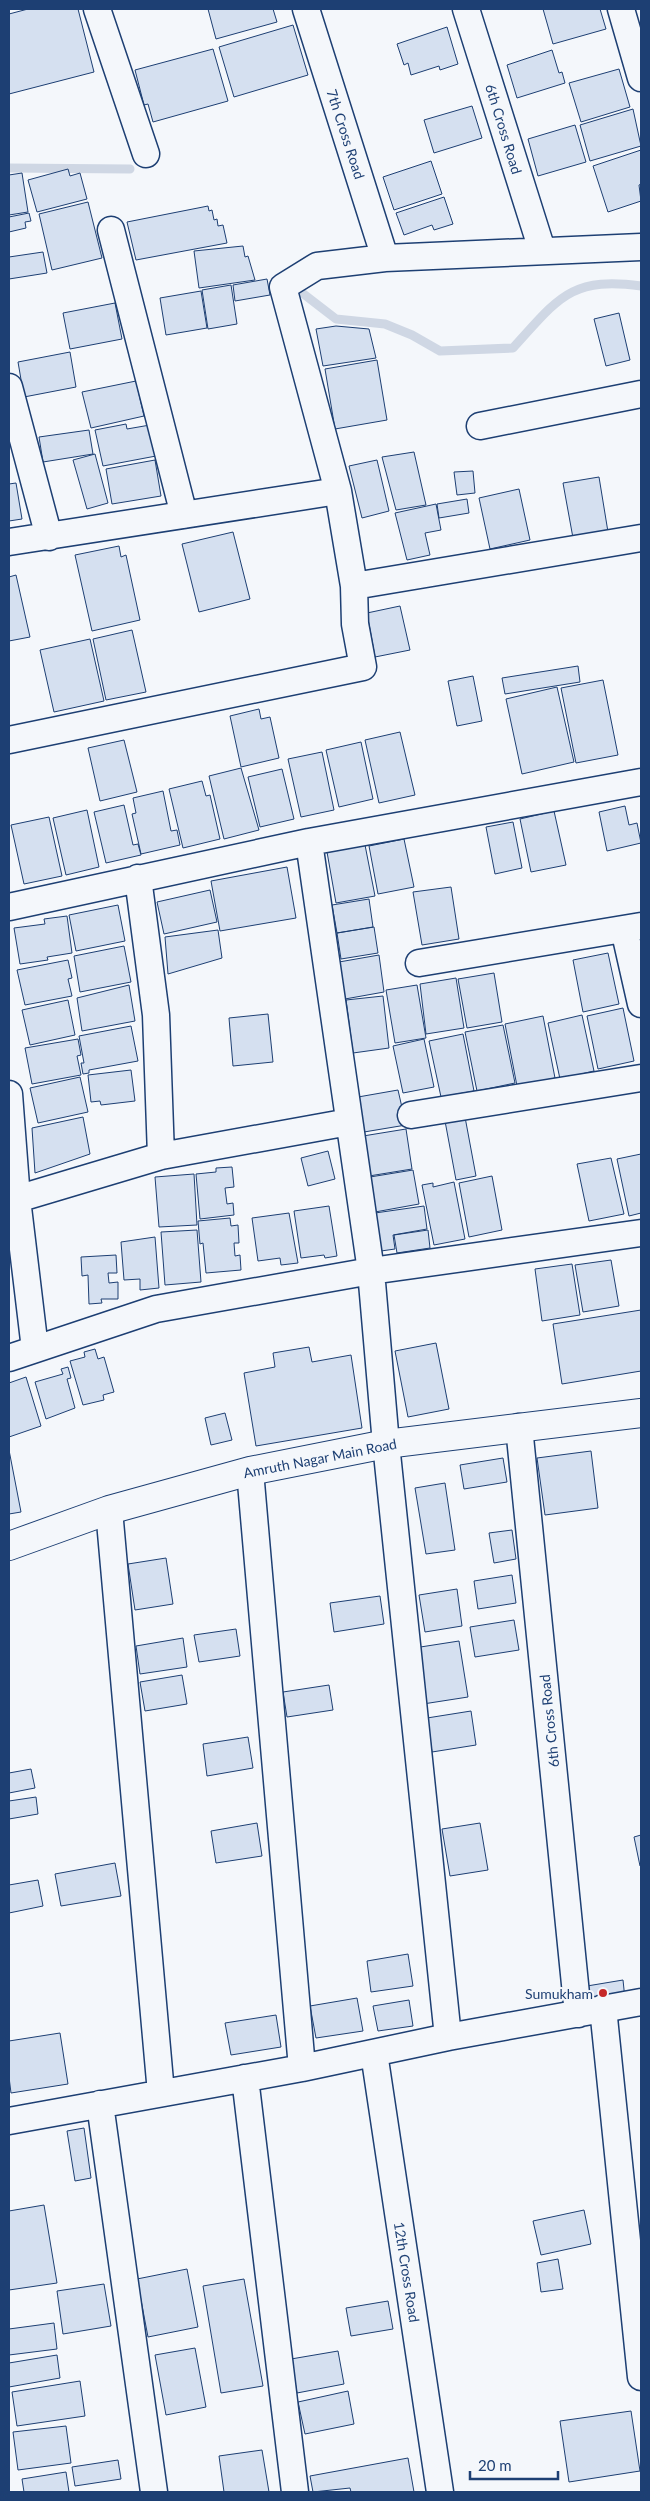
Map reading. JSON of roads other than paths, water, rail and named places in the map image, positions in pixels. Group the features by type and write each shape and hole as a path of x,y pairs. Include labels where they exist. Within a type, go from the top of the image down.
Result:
{"main road":[{"name":"Amruth Nagar Main Road","path":"9,1546 109,1510 250,1471 386,1444 641,1412"}],"street":[{"path":"97,9 146,154"},
{"name":"7th Cross Road","path":"306,9 385,258"},
{"name":"6th Cross Road","path":"466,9 542,250"},
{"path":"620,9 641,78"},
{"path":"111,230 184,514"},
{"path":"9,740 363,667 355,624 354,586 338,491 283,287 317,266 385,258 641,247"},
{"path":"9,387 49,537"},
{"path":"480,426 641,394"},
{"path":"9,542 338,491"},
{"path":"354,586 641,538"},
{"path":"9,907 309,842 641,782"},
{"path":"309,842 371,1271 386,1444 448,2037"},
{"path":"138,878 156,1015 160,1156"},
{"path":"418,962 633,927 641,1004"},
{"path":"411,1115 641,1078"},
{"path":"9,1094 17,1199 35,1349"},
{"path":"17,1199 160,1156 349,1122"},
{"path":"9,1358 156,1309 371,1271 641,1233"},
{"name":"6th Cross Road","path":"519,1427 578,2014"},
{"path":"250,1471 302,2068"},
{"path":"109,1510 162,2093"},
{"path":"9,2121 302,2068 448,2037 641,2002"},
{"path":"603,2008 641,2377"},
{"name":"12th Cross Road","path":"374,2053 440,2492"},
{"path":"245,2078 295,2492"},
{"path":"100,2104 154,2492"}],"waterway":[{"path":"9,168 130,169"},
{"path":"301,292 336,319 385,324 412,335 440,351 513,348 555,304 581,288 617,284 641,286"}],"place":[{"name":"Sumukham","path":"603,1993"}]}
